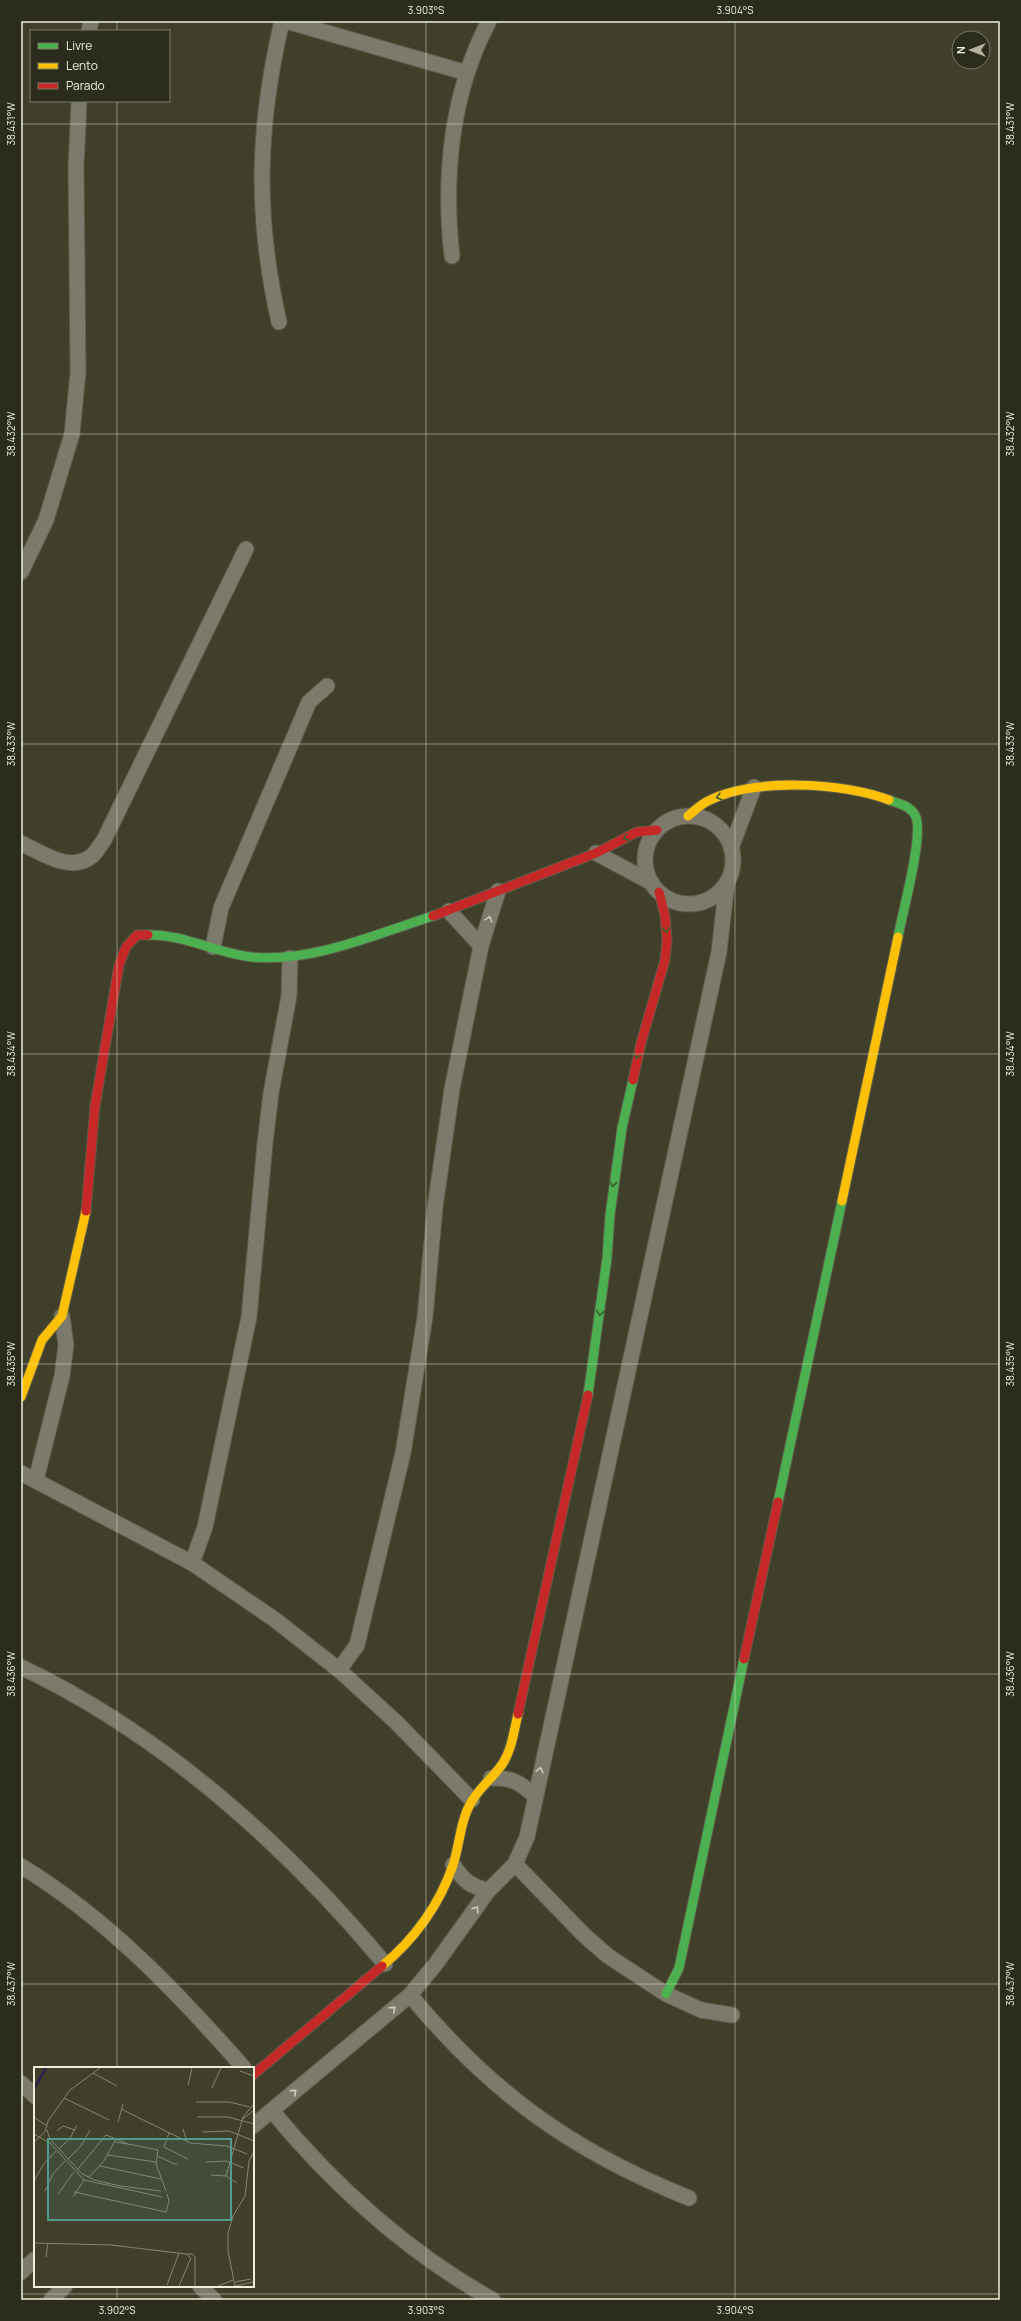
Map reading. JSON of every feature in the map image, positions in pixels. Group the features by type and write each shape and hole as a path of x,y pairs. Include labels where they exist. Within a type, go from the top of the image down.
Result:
{"street":[{"path":"279,322 266,249 261,176 266,102 282,21"},
{"path":"286,21 467,73"},
{"path":"452,256 449,227 449,169 457,112 467,73 489,21"},
{"path":"23,566 46,520 72,434 78,372 76,166 79,102"},
{"path":"21,843 60,862 78,863 93,855 104,840 246,548"},
{"path":"213,947 221,908 309,702 327,686"},
{"path":"666,1994 680,1960 917,846 919,828 914,813 905,804 888,799 836,789 784,785 754,787 710,800 688,816"},
{"path":"254,2125 410,1995 435,1965 488,1891 514,1864 527,1837 719,952 727,882 732,871 731,848 754,787"},
{"path":"36,1480 62,1376 66,1344 62,1316 81,1239 89,1191 95,1106 101,1063 119,965 126,947 137,935 152,934 183,938 244,956 290,958 312,954 449,912 498,891 596,853 637,832 657,830 677,818 688,816 705,820 720,829 731,848"},
{"path":"254,2074 385,1964 411,1938 432,1910 453,1865 466,1815 472,1800 503,1763 510,1748 585,1415 607,1258 610,1215 622,1128 639,1050 666,953 666,924 645,861 651,839 657,830"},
{"path":"596,853 678,903 701,903 711,898 727,882"},
{"path":"339,1670 357,1645 402,1453 425,1317 443,1145 481,946 498,891"},
{"path":"449,912 481,946"},
{"path":"192,1563 205,1527 249,1317 265,1143 271,1093 289,996 290,958"},
{"path":"21,1397 42,1340 62,1316"},
{"path":"21,1473 192,1563 274,1619 339,1670 396,1722 472,1800"},
{"path":"21,1667 82,1701 131,1731 177,1763 221,1798 305,1876 385,1964"},
{"path":"491,1778 507,1778 521,1783 535,1796"},
{"path":"514,1864 584,1935 608,1956 666,1994 701,2010 732,2015"},
{"path":"453,1865 464,1880 471,1886 488,1891"},
{"path":"21,1866 78,1906 148,1965 206,2025 243,2067"},
{"path":"410,1995 457,2049 483,2074 539,2119 611,2164 689,2198"},
{"path":"21,2083 34,2095"},
{"path":"272,2111 300,2145 364,2209 436,2264 494,2300"},
{"path":"21,2272 34,2260"},
{"path":"51,2300 63,2287"},
{"path":"201,2287 214,2300"}],"traffic: fast":[{"path":"889,800 904,805 910,809 915,815 917,824 917,838 912,874 898,937"},
{"path":"148,935 174,937 238,955 274,958 297,956 344,946 433,916"},
{"path":"588,1395 607,1258 610,1215 622,1128 633,1080"},
{"path":"778,1502 842,1201"},
{"path":"666,1994 679,1968 744,1659"}],"traffic: slow":[{"path":"688,816 708,801 727,794 748,789 772,786 823,786 848,789 889,800"},
{"path":"842,1201 898,937"},
{"path":"21,1397 42,1340 62,1316 86,1211"},
{"path":"382,1966 394,1956 415,1933 441,1894 453,1865 468,1808 475,1796 506,1758 511,1746 518,1714"}],"traffic: jam":[{"path":"433,916 596,853 637,832 657,830"},
{"path":"633,1080 641,1043 665,960 667,940 665,916 659,892"},
{"path":"86,1211 95,1106 119,965 126,947 137,935 148,935"},
{"path":"518,1714 588,1395"},
{"path":"744,1659 778,1502"},
{"path":"254,2074 382,1966"}]}
